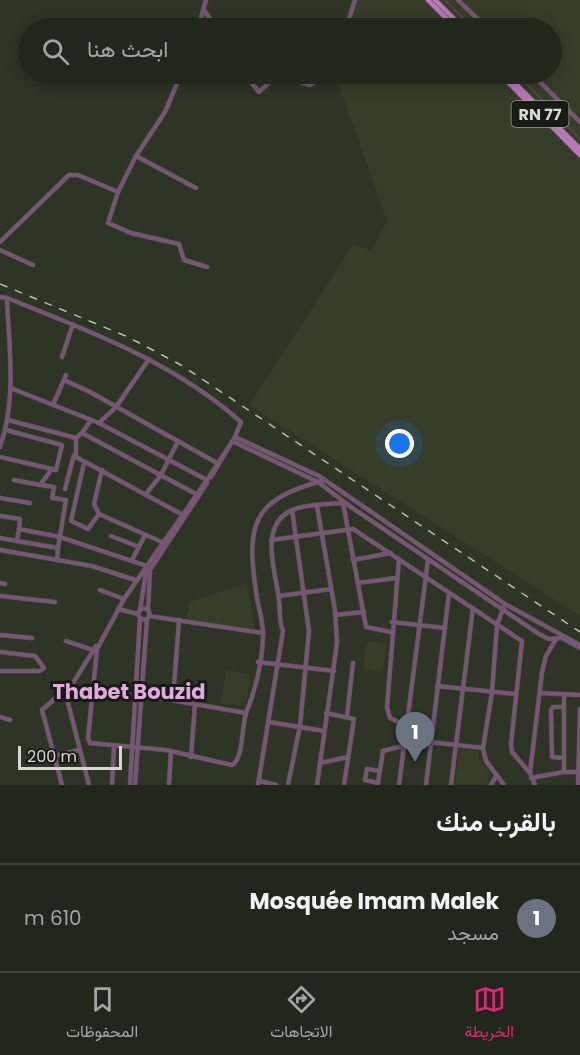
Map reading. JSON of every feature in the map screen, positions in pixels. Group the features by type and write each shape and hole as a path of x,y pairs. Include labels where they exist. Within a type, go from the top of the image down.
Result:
{"main road":[{"path":"428,0 446,18"},
{"path":"435,0 453,18"},
{"name":"RN 77","path":"510,84 580,155"},
{"name":"RN 77","path":"516,84 580,149"}],"street":[{"path":"200,0 210,18"},
{"path":"201,18 206,0"},
{"path":"349,18 355,0"},
{"path":"458,0 477,18"},
{"path":"178,84 165,112 136,156 118,192 108,223 131,233 179,244 184,260 207,267"},
{"path":"252,84 259,92 268,84"},
{"path":"542,84 580,122"},
{"path":"136,156 196,188"},
{"path":"0,242 69,175 78,175 118,192"},
{"path":"0,250 33,265"},
{"path":"0,297 73,324 164,366 241,421 226,455 150,570 142,695 130,785"},
{"path":"0,447 6,430 13,389 7,298"},
{"path":"62,357 73,324"},
{"path":"99,423 116,406 149,359"},
{"path":"53,405 65,378 217,463"},
{"path":"13,389 99,423 207,480"},
{"path":"8,420 76,438"},
{"path":"65,489 75,455 76,438 91,420"},
{"path":"0,457 56,470 62,445 6,430"},
{"path":"82,433 196,494"},
{"path":"146,494 161,475 178,441"},
{"path":"62,785 42,710 74,681 95,651 135,580 164,543 232,441"},
{"path":"232,441 325,480 505,604 580,647"},
{"path":"232,441 318,482 344,503 544,637 558,636"},
{"path":"75,455 84,463 102,470 183,515"},
{"path":"84,463 71,521 89,529 99,514"},
{"path":"40,485 52,469"},
{"path":"102,470 94,504 99,514 164,543"},
{"path":"14,480 54,487 52,498 66,500 57,560"},
{"path":"95,651 88,741 93,745 171,751 230,765 236,763 246,713 253,694 263,633 252,559 253,533 261,513 275,500 294,489 325,480"},
{"path":"0,498 30,503"},
{"path":"276,785 259,783 283,631 279,626 279,596 271,556 271,540 280,519 292,510 351,500"},
{"path":"344,503 367,628 392,632"},
{"path":"316,785 337,643 335,615 317,506"},
{"path":"290,785 300,726 309,631 292,510"},
{"path":"0,516 19,518 17,541"},
{"path":"271,540 349,528 392,553 523,642 515,694 511,749 531,775 535,785"},
{"path":"19,529 60,537 147,566"},
{"path":"132,560 145,535"},
{"path":"111,536 139,547"},
{"path":"0,538 58,548"},
{"path":"0,550 92,566 135,580"},
{"path":"353,560 392,553"},
{"path":"399,785 402,746 420,625 424,575 430,554"},
{"path":"399,559 392,622 387,711 390,717 406,726"},
{"path":"135,785 139,614 147,566"},
{"path":"358,583 396,578"},
{"path":"279,596 331,589"},
{"path":"100,590 124,599"},
{"path":"426,785 449,593"},
{"path":"0,596 55,602"},
{"path":"504,785 486,761 483,748 492,692 497,625 505,604"},
{"path":"451,785 473,608"},
{"path":"118,609 263,633"},
{"path":"335,615 364,612"},
{"path":"139,614 148,615"},
{"path":"173,700 179,620"},
{"path":"392,622 445,628"},
{"path":"0,635 32,638"},
{"path":"531,775 544,662 558,636"},
{"path":"66,641 95,651"},
{"path":"0,652 35,656 44,669 0,671"},
{"path":"258,662 334,671"},
{"path":"347,716 353,663"},
{"path":"437,686 515,694"},
{"path":"65,691 136,694 246,713"},
{"path":"65,691 89,785"},
{"path":"540,693 580,695"},
{"path":"564,694 564,772"},
{"path":"191,757 195,704"},
{"path":"564,707 554,707 551,710 550,749 552,757 564,758"},
{"path":"578,785 580,709"},
{"path":"326,713 354,718 344,785"},
{"path":"0,717 10,720"},
{"path":"268,722 324,731"},
{"path":"403,739 483,748"},
{"path":"112,785 114,746"},
{"path":"380,771 366,770 365,780 378,783 380,771 383,751 402,746"},
{"path":"54,756 79,750"},
{"path":"169,785 171,751"},
{"path":"320,763 348,757"},
{"path":"531,775 579,772"},
{"path":"491,785 496,776"}],"shaded area":[{"path":"357,0 580,0 580,616 249,405 353,245 371,250 387,221 339,84 562,84 562,18 351,18"},
{"path":"247,583 256,631 187,619 189,602"},
{"path":"367,641 387,643 383,672 363,669"},
{"path":"226,670 251,674 246,702 243,701 240,706 221,703"},
{"path":"459,748 479,751 479,759 490,773 487,785 455,785"}],"waterway":[{"path":"445,0 463,18"},
{"path":"527,84 580,139"}],"railway":[{"path":"0,284 128,337 181,365 580,632"}],"place":[{"name":"Mosquée Imam Malek","path":"415,762"}],"district":[{"name":"Thabet Bouzid","path":"129,691"}]}
